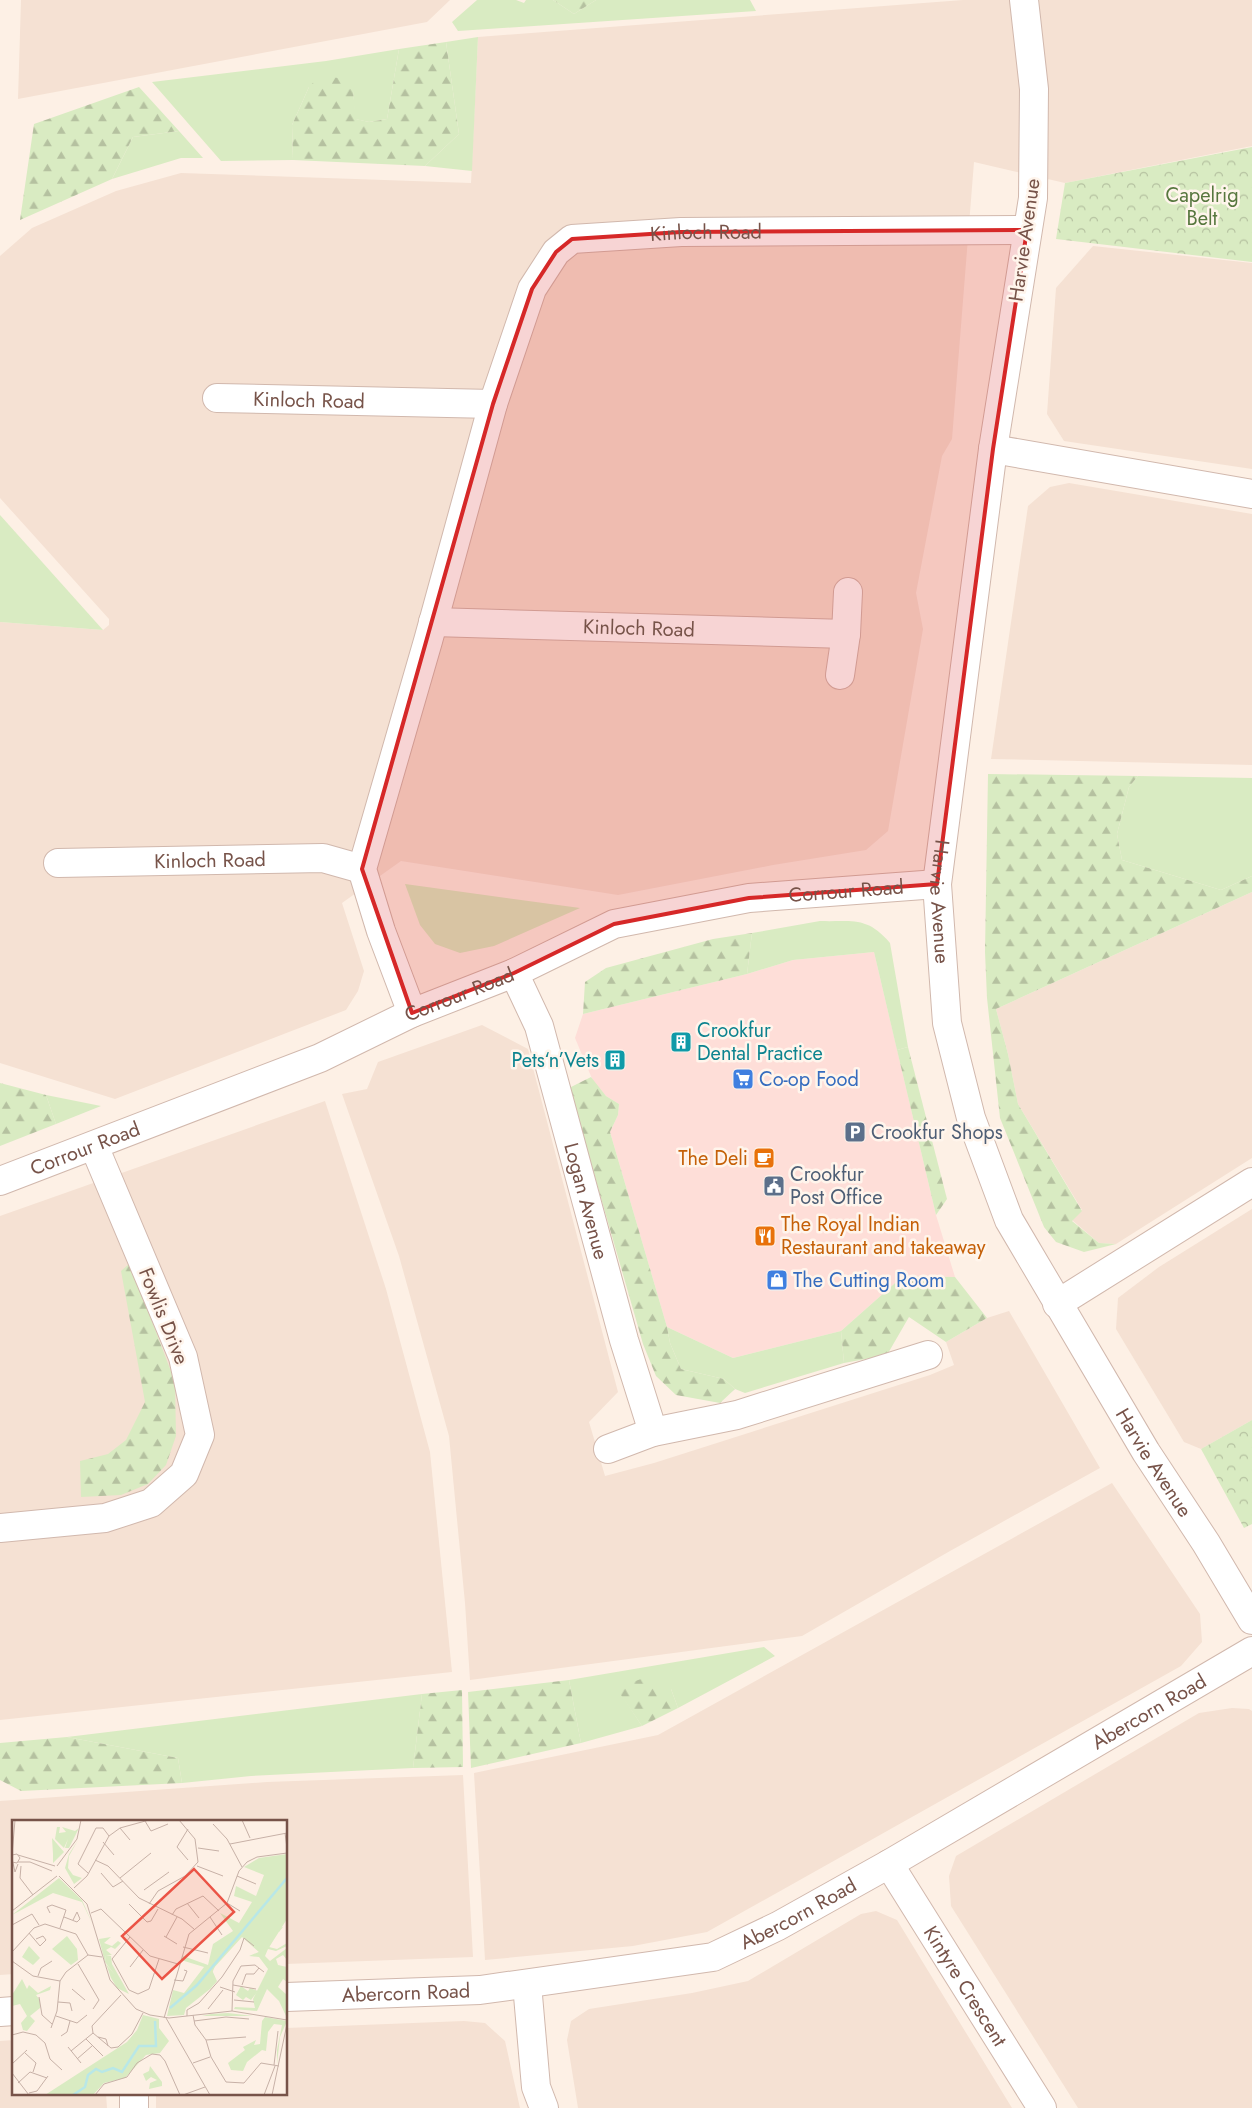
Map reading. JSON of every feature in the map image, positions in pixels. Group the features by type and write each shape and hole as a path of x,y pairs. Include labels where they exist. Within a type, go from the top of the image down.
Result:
{"street":[{"name":"Harvie Avenue","path":"1024,0 1034,89 1033,198 992,449 937,884 947,1023 970,1118 1009,1220 1164,1482 1206,1543 1252,1620"},
{"name":"Kinloch Road","path":"58,863 323,858 362,869 493,404 532,289 556,252 572,239 681,232 1027,230"},
{"name":"Kinloch Road","path":"217,398 493,404"},
{"path":"992,449 1252,494"},
{"path":"840,675 846,634 848,592"},
{"name":"Kinloch Road","path":"433,622 846,634"},
{"path":"362,869 381,931 412,1013"},
{"name":"Corrour Road","path":"0,1181 320,1058 412,1013 514,974 614,924 748,898 937,884"},
{"name":"Logan Avenue","path":"514,974 540,1026 624,1340 653,1432"},
{"name":"Fowlis Drive","path":"0,1528 105,1518 152,1503 184,1474 200,1435 184,1357 94,1146"},
{"path":"1057,1304 1252,1182"},
{"path":"608,1449 653,1432 737,1416 928,1355"},
{"name":"Abercorn Road","path":"288,1998 480,1990 713,1957 778,1926 889,1864 1252,1651"},
{"name":"Kintyre Crescent","path":"889,1864 1042,2108"},
{"path":"527,1984 536,2087 544,2108"}],"highlighted area":[{"path":"1027,230 993,449 937,884 749,898 614,924 514,973 412,1013 362,869 493,404 532,289 556,252 572,239 681,232"}],"shaded area":[{"path":"21,0 450,0 427,22 18,99"},
{"path":"963,0 1252,0 1252,146 1065,183 974,162 952,439 942,456 916,593 923,629 888,831 866,850 773,865 618,895 401,861 342,903 364,971 358,991 346,1010 115,1099 0,1063 0,622 103,630 109,625 109,619 0,498 0,256 32,228 116,191 181,173 471,183 478,37"},
{"path":"1093,246 1252,263 1252,469 1064,441 1047,414 1056,288"},
{"path":"1069,483 1252,514 1252,765 991,759 1028,506 1050,487"},
{"path":"1252,892 1252,1158 1116,1244 1099,1243 1072,1220 1082,1210 1018,1104 1008,1054 996,1009"},
{"path":"874,952 936,1215 955,1277 903,1276 841,1331 733,1358 667,1327 610,1132 618,1115 619,1104 606,1096 593,1081 575,1038 583,1014 747,974 793,960"},
{"path":"482,1025 528,1049 618,1392 589,1422 605,1476 654,1463 930,1375 954,1365 946,1342 987,1318 1009,1311 1100,1468 802,1636 470,1680 465,1603 449,1436 399,1256 342,1094 367,1089 378,1062"},
{"path":"325,1101 386,1289 430,1452 452,1672 0,1720 0,1216"},
{"path":"1252,1209 1252,1420 1201,1449 1184,1442 1116,1329 1118,1298 1159,1267"},
{"path":"1112,1483 1200,1614 1202,1642 1181,1666 707,1932 633,1946 485,1960 474,1773 658,1735"},
{"path":"1232,1708 1249,1709 1252,1711 1252,2108 1078,2108 951,1906 949,1876 956,1856 1199,1713"},
{"path":"463,1775 473,1957 288,1964 288,1820 12,1820 12,1974 0,1975 0,1801 267,1782"},
{"path":"876,1911 897,1920 1012,2108 578,2108 567,2040 571,2021 589,2009 692,1993 748,1981 861,1914"},
{"path":"464,2021 485,2023 505,2041 520,2108 156,2108 156,2096 288,2096 288,2028"},
{"path":"12,2040 12,2096 106,2096 107,2108 0,2108 0,2041"}],"green space":[{"path":"477,0 516,0 524,3 526,0 553,0 574,14 596,0 750,0 756,11 458,31 452,22"},
{"path":"553,0 596,0 574,14"},
{"path":"478,37 472,171 425,166 459,134 446,42"},
{"path":"446,42 459,134 425,166 293,160 292,125 309,87 320,75 338,78 353,91 356,119 369,122 387,119 399,49"},
{"path":"399,49 387,119 369,122 355,119 353,91 309,87 292,125 293,160 221,161 152,82 326,61"},
{"path":"139,87 179,131 133,137 112,179 20,220 34,124"},
{"path":"179,131 203,158 181,158 112,179 133,137"},
{"name":"Capelrig Belt","path":"1252,147 1252,262 1056,239 1065,183"},
{"path":"0,515 103,630 0,622"},
{"path":"988,774 1138,776 1129,787 1117,834 1122,860 1221,890 1252,876 1252,892 996,1009 1008,1054 1018,1104 1082,1211 1072,1221 1099,1243 1116,1244 1084,1252 1056,1242 1044,1227 1000,1118 987,998 985,952"},
{"path":"1138,776 1252,778 1252,876 1221,890 1122,860 1117,834 1129,787"},
{"path":"405,884 580,908 494,946 460,953 435,944 420,925"},
{"path":"820,921 851,921 866,924 882,934 890,943 908,1047 897,1050 874,952 793,960 747,974 752,933"},
{"path":"752,933 747,974 583,1014 585,982 606,968 713,939"},
{"path":"908,1047 947,1199 936,1215 897,1050"},
{"path":"591,1077 606,1096 619,1104 618,1115 610,1132 670,1343 681,1369 724,1379 735,1389 720,1403 676,1395 656,1376 643,1344 578,1118 567,1089"},
{"path":"0,1083 46,1095 56,1124 0,1146"},
{"path":"46,1095 101,1106 56,1124"},
{"path":"130,1263 175,1382 176,1436 166,1465 148,1484 121,1495 81,1497 80,1461 108,1454 126,1440 145,1402 121,1271"},
{"path":"903,1276 955,1277 987,1318 946,1342 909,1317 887,1355 844,1363 841,1331"},
{"path":"667,1327 733,1358 841,1331 844,1363 745,1393 735,1389 724,1379 681,1369 670,1343"},
{"path":"1252,1420 1252,1524 1244,1528 1201,1449"},
{"path":"764,1647 775,1656 678,1708 671,1689 617,1688 642,1726 581,1743 569,1680"},
{"path":"641,1679 671,1689 678,1708 642,1726 616,1688"},
{"path":"569,1680 581,1743 471,1768 468,1692"},
{"path":"462,1690 463,1767 413,1768 422,1694"},
{"path":"422,1694 413,1768 251,1776 182,1783 178,1758 67,1737"},
{"path":"67,1737 178,1758 182,1783 21,1791 0,1780 0,1743"}],"place":[{"name":"Crookfur Dental Practice","path":"681,1042"},
{"name":"Pets‘n’Vets","path":"615,1060"},
{"name":"Co-op Food","path":"743,1079"},
{"name":"Crookfur Shops","path":"855,1132"},
{"name":"The Deli","path":"764,1158"},
{"name":"Crookfur Post Office","path":"774,1186"},
{"name":"The Royal Indian Restaurant and takeaway","path":"765,1236"},
{"name":"The Cutting Room","path":"777,1280"}]}
